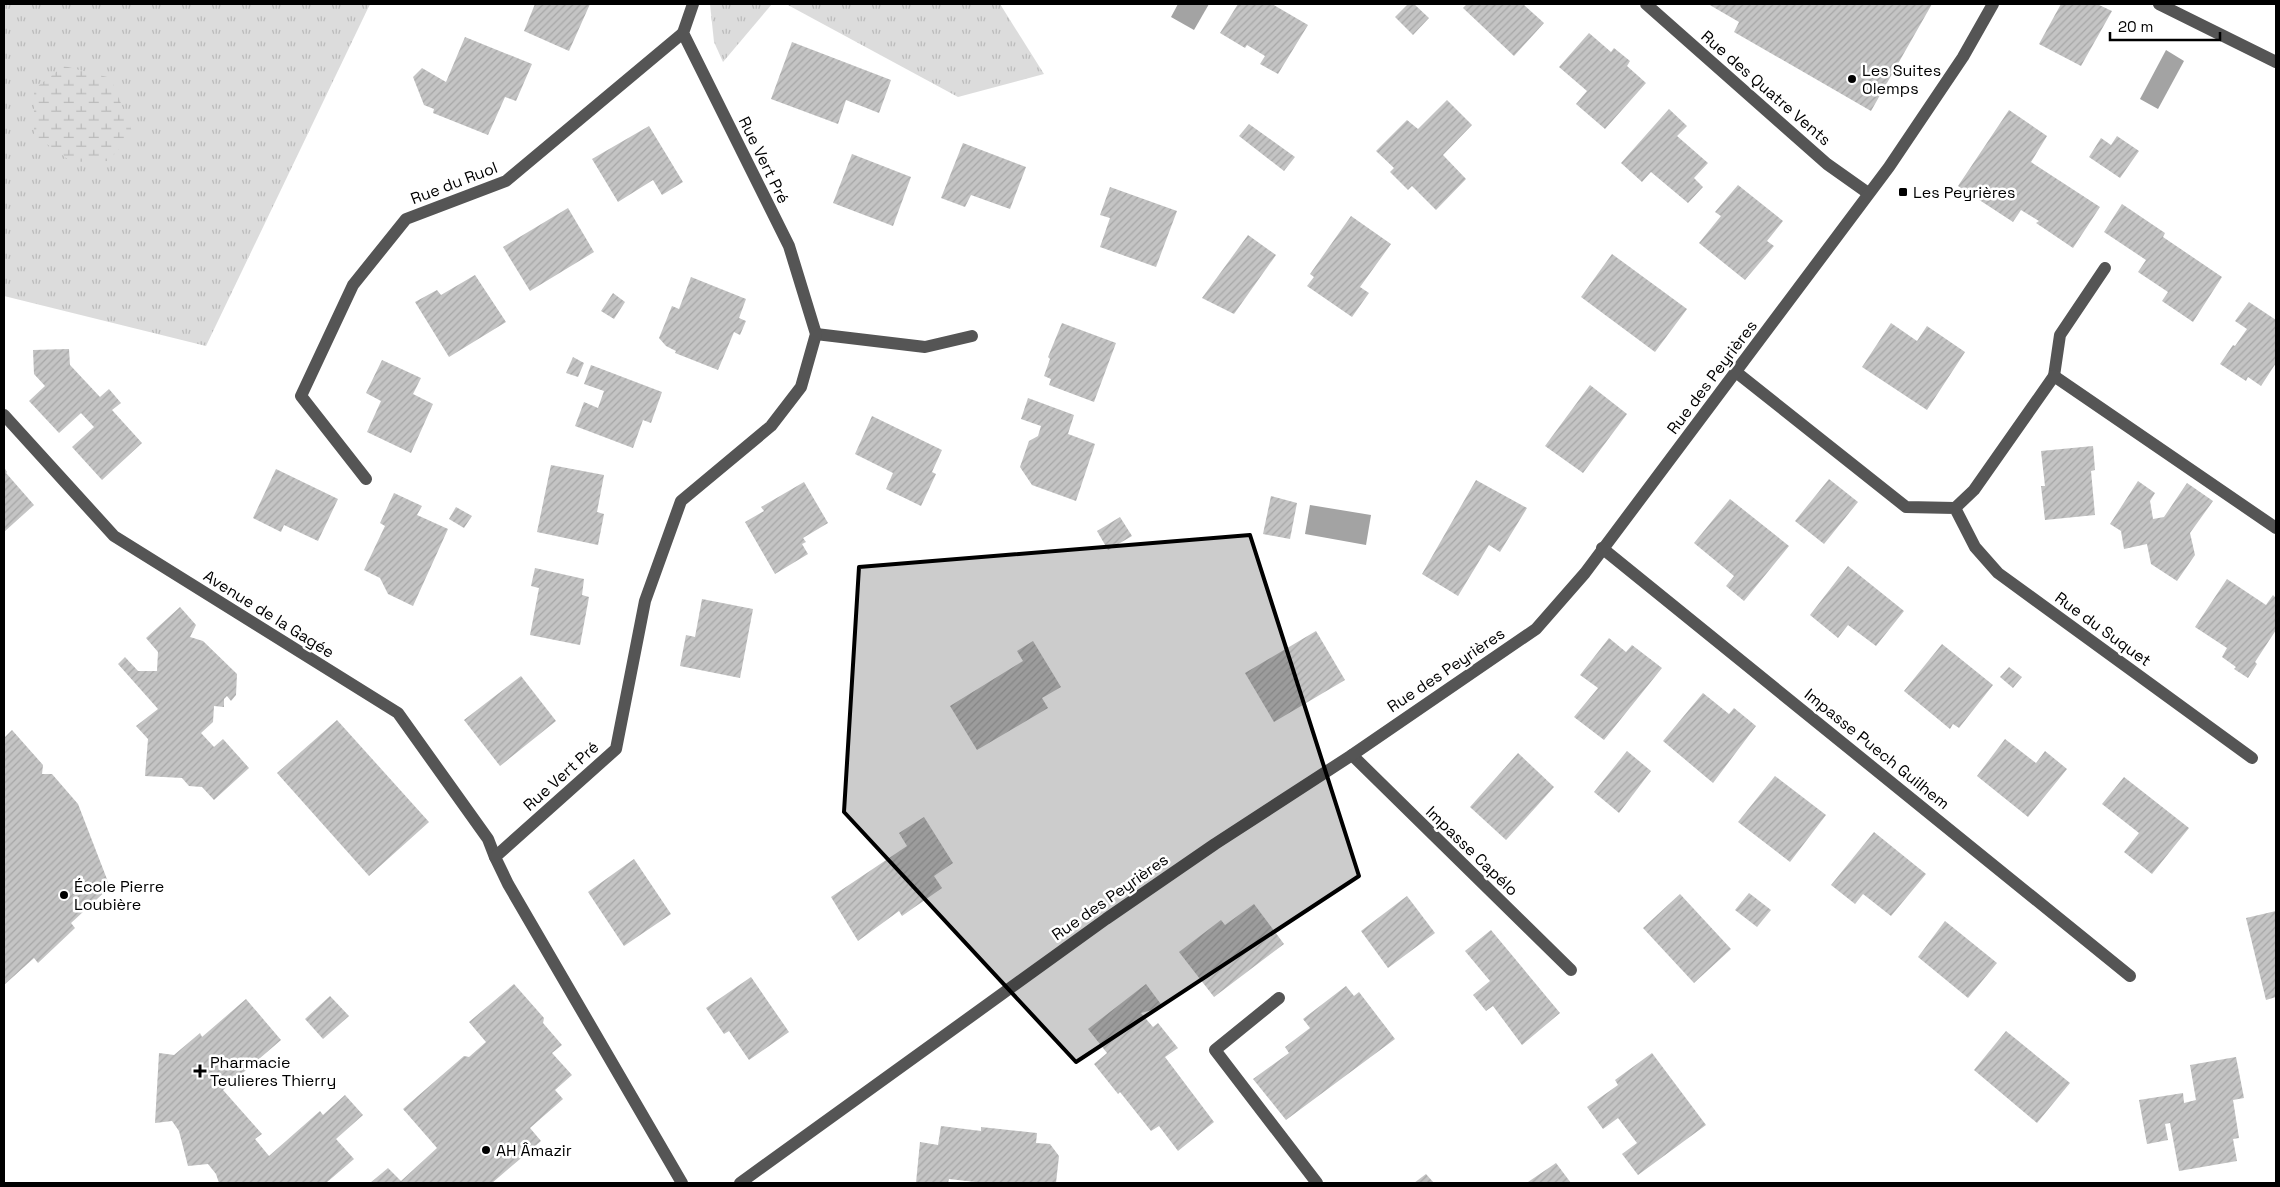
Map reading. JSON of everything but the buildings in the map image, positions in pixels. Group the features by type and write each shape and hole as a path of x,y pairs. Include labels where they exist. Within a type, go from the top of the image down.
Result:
{"street":[{"path":"684,33 693,4"},
{"name":"Rue des Quatre Vents","path":"1646,4 1827,164 1868,193"},
{"name":"Rue des Peyrières","path":"747,1181 1106,919 1215,844 1352,755 1536,628 1584,573 1889,167 1963,56 1993,4"},
{"path":"2159,4 2276,62"},
{"name":"Rue Vert Pré","path":"495,857 616,748 645,601 681,501 772,426 801,387 816,334 789,246 684,33"},
{"name":"Rue du Ruol","path":"366,479 301,396 353,285 406,219 506,181 684,33"},
{"path":"1736,372 1906,507 1955,508 1974,490 2054,376 2060,335 2105,268"},
{"path":"816,334 925,347 972,336"},
{"path":"2054,376 2276,528"},
{"name":"Avenue de la Gagée","path":"4,415 114,536 398,713 488,839 495,857"},
{"name":"Rue du Suquet","path":"1955,508 1975,548 1998,573 2252,758"},
{"name":"Impasse Puech Guilhem","path":"1602,548 2130,976"},
{"name":"Impasse Capélo","path":"1352,755 1571,970"},
{"path":"495,857 508,884 682,1183"},
{"path":"1279,998 1215,1050 1317,1183"}],"highlighted area":[{"path":"1250,535 1359,876 1076,1062 844,812 859,567"}],"green space":[{"path":"4,4 370,4 206,346 4,296"},
{"path":"710,4 772,4 723,62 714,42"},
{"path":"786,4 1000,4 1044,74 958,97"},
{"path":"64,66 111,78 133,134 108,161 72,162 34,135 34,89"}],"shaded area":[{"path":"1178,4 1209,4 1194,30 1171,17"},
{"path":"2166,50 2184,61 2158,109 2140,99"},
{"path":"1310,505 1371,515 1366,545 1305,534"}],"place":[{"name":"Les Suites Olemps","path":"1852,79"},
{"name":"Les Peyrières","path":"1903,192"},
{"name":"École Pierre Loubière","path":"64,895"},
{"name":"Pharmacie Teulieres Thierry","path":"200,1071"},
{"name":"AH Âmazir","path":"486,1150"}]}
